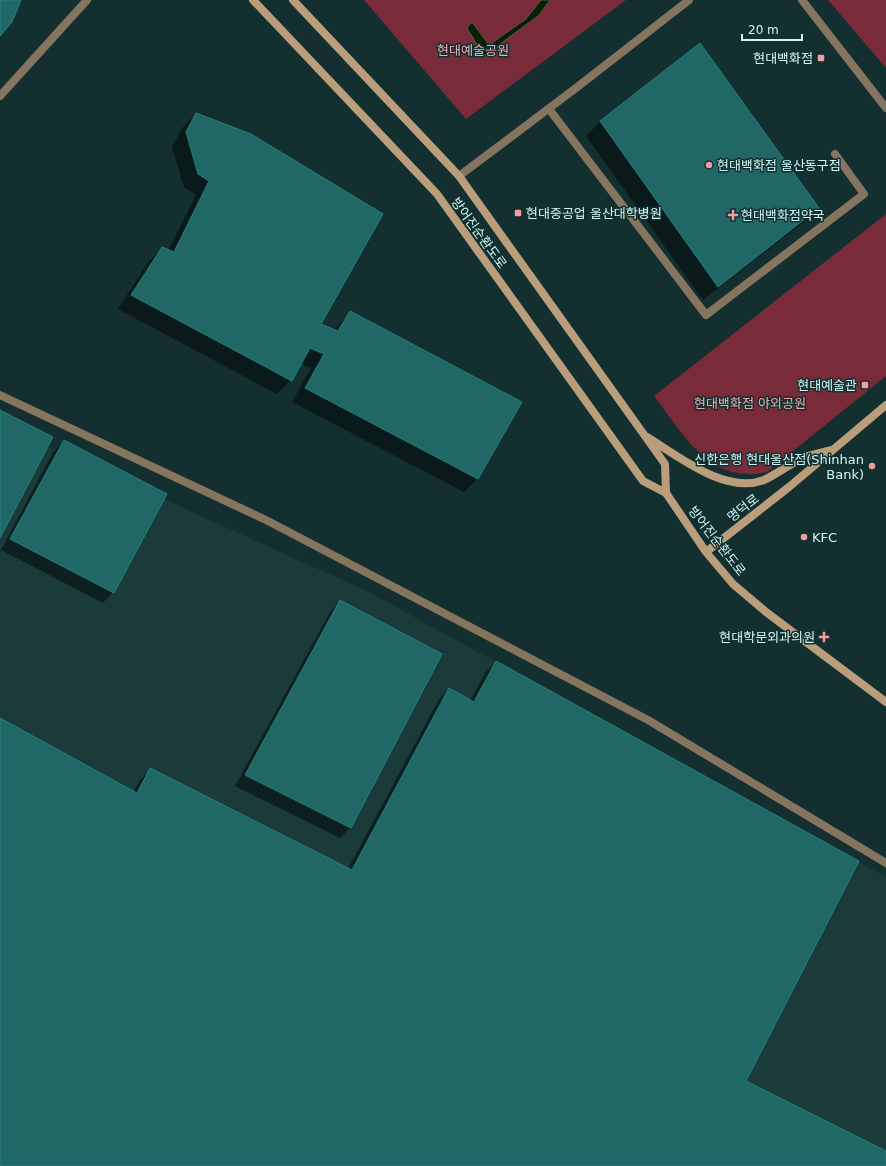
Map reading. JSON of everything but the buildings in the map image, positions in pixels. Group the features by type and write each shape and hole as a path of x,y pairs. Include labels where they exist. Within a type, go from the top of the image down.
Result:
{"main road":[{"name":"방어진순환도로","path":"253,0 437,194 643,481 666,493 706,552 734,584 766,612 886,702"},
{"name":"방어진순환도로","path":"292,0 459,176 665,464 666,493"},
{"name":"명덕로","path":"706,552 789,487 886,405"},
{"path":"644,435 706,473 736,483 750,483 763,480 802,458 833,449"}],"street":[{"path":"0,96 87,0"},
{"path":"459,176 549,109 689,0"},
{"path":"802,0 886,108"},
{"path":"549,109 706,315 864,194 835,154"},
{"path":"0,394 266,520 648,720 886,863"}],"shaded area":[{"path":"541,0 550,0 539,15 484,56 467,28 472,22 489,45 526,19"},
{"path":"0,425 369,592 886,877 886,1166 0,1166"}],"green space":[{"name":"현대예술공원","path":"364,0 626,0 466,119"},
{"path":"828,0 886,0 886,68"},
{"name":"현대백화점 야외공원","path":"886,214 886,376 767,472 753,474 732,472 718,466 705,457 683,434 654,396"}],"place":[{"name":"현대백화점","path":"821,58"},
{"name":"현대백화점 울산동구점","path":"709,165"},
{"name":"현대중공업 울산대학병원","path":"518,213"},
{"name":"현대백화점약국","path":"733,215"},
{"name":"현대예술관","path":"865,385"},
{"name":"신한은행 현대울산점(Shinhan Bank)","path":"872,466"},
{"name":"KFC","path":"804,537"},
{"name":"현대학문외과의원","path":"824,637"}]}
